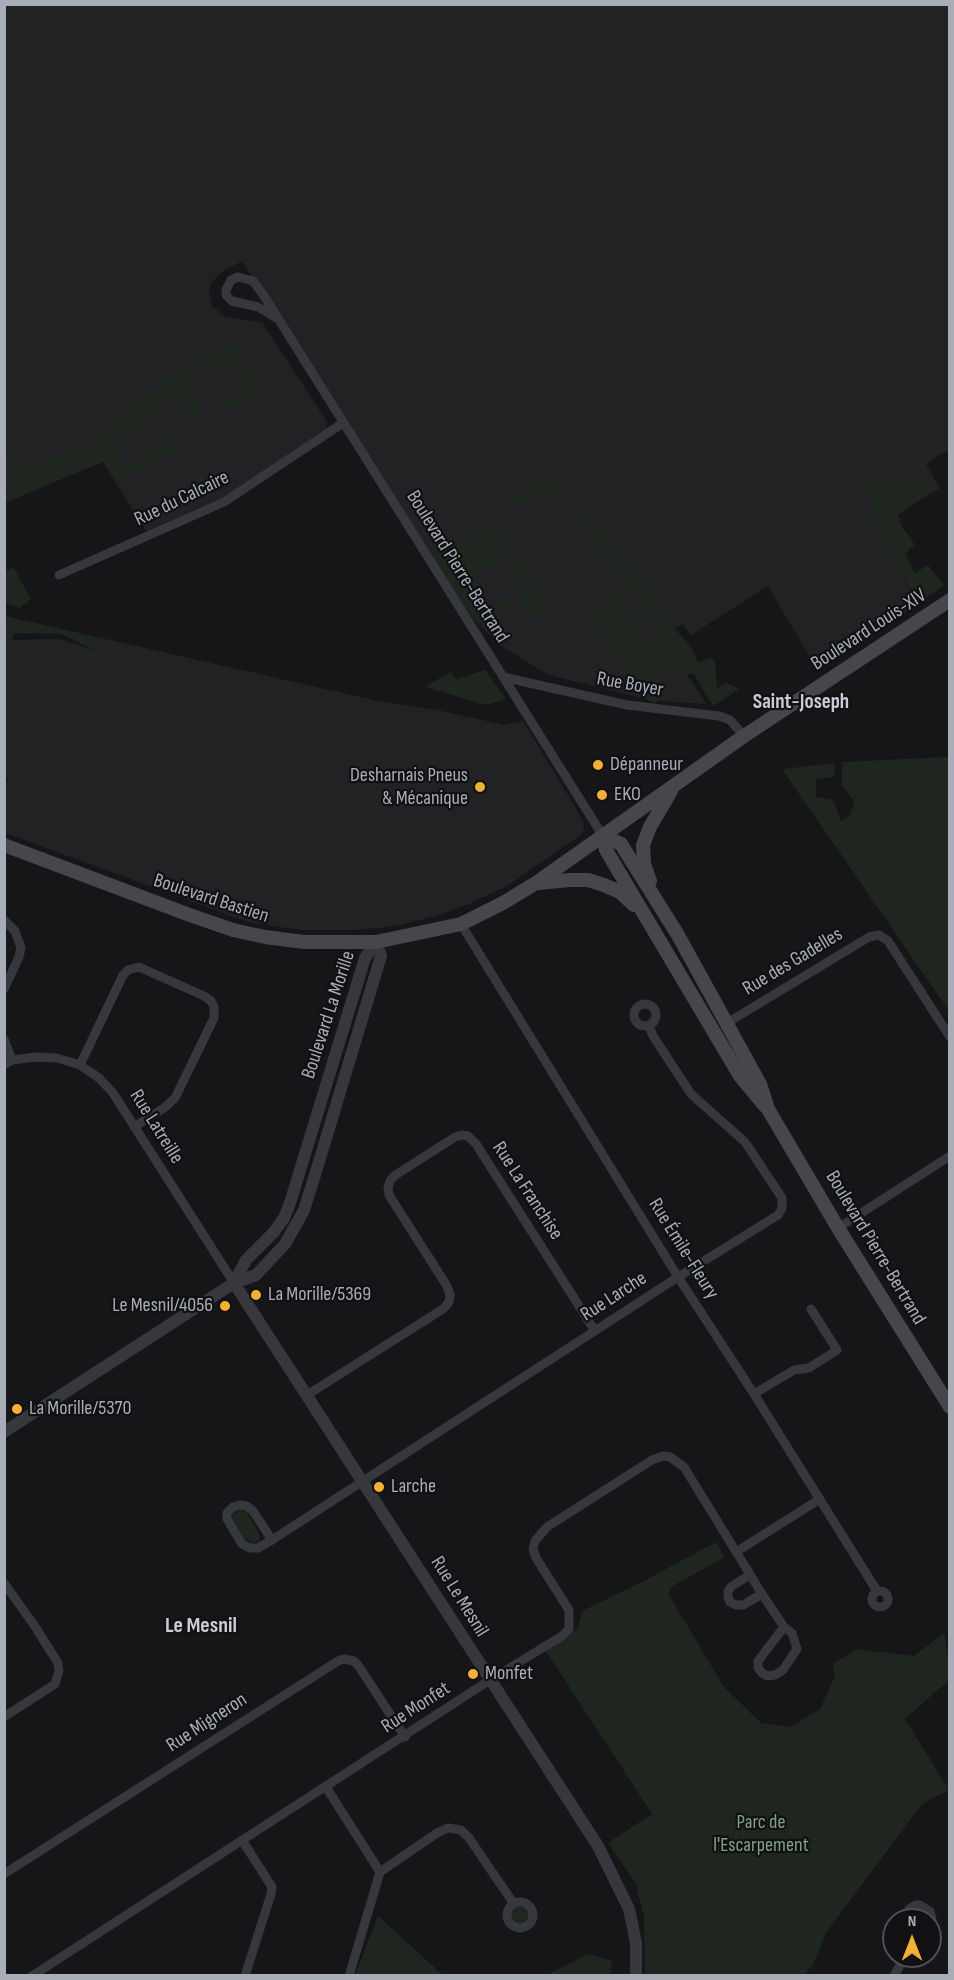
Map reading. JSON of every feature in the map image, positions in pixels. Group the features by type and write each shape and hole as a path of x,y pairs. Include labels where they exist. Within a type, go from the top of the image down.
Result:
{"main road":[{"name":"Boulevard Louis-XIV","path":"603,836 744,736 950,600"},
{"path":"655,897 644,864 643,845 650,827 674,786"},
{"name":"Boulevard Bastien","path":"4,845 232,930 264,938 304,942 376,942 461,924 536,883 603,836"},
{"name":"Boulevard Pierre-Bertrand","path":"603,836 621,844 678,935 760,1084 768,1109"},
{"name":"Boulevard Pierre-Bertrand","path":"603,836 606,850 740,1076 768,1109 838,1228 950,1407"},
{"path":"536,883 570,880 596,883 620,892 645,914"}],"street":[{"name":"Boulevard Pierre-Bertrand","path":"278,319 258,307 232,301 226,295 225,290 231,280 238,277 253,281 278,319 603,836"},
{"name":"Rue du Calcaire","path":"59,574 224,502 343,423"},
{"name":"Rue Boyer","path":"503,677 627,705 719,716 730,720 744,736"},
{"path":"4,920 15,931 21,948 4,989"},
{"name":"Rue Émile-Fleury","path":"461,924 678,1277 877,1591"},
{"name":"Rue des Gadelles","path":"727,1023 869,937 879,935 888,941 950,1037"},
{"name":"Boulevard La Morille","path":"4,1432 234,1282 246,1260 274,1232 284,1218 290,1203 365,958 376,942"},
{"path":"80,1065 123,975 128,970 139,967 211,1001 214,1007 214,1018 175,1098 165,1108 134,1127"},
{"name":"Rue Larche","path":"272,1540 254,1511 247,1506 240,1504 227,1513 227,1519 242,1544 250,1548 258,1548 272,1540 678,1277 777,1215 782,1208 782,1198 745,1142 691,1094 653,1036 649,1026"},
{"path":"4,1039 8,1063"},
{"name":"Rue Latreille","path":"8,1063 37,1057 57,1058 80,1065 99,1078 113,1093 234,1282"},
{"name":"Rue La Franchise","path":"307,1395 443,1309 449,1302 450,1295 447,1286 389,1195 388,1188 394,1176 455,1137 462,1135 468,1136 476,1144 595,1331"},
{"path":"838,1228 950,1156"},
{"name":"Rue Le Mesnil","path":"234,1282 598,1846 629,1909 636,1944 636,1976"},
{"path":"754,1394 794,1370 809,1368 837,1350 811,1309"},
{"name":"Rue Monfet","path":"32,1976 490,1680 562,1636 569,1629 569,1610 536,1558 533,1549 538,1535 652,1460 663,1456 670,1457 684,1467 736,1552"},
{"path":"784,1627 758,1661 758,1668 767,1676 775,1675 783,1670 797,1649 792,1633 784,1627 736,1552 820,1499"},
{"path":"750,1575 728,1591 730,1602 743,1605 762,1594"},
{"path":"4,1583 34,1625 59,1671 55,1684 4,1717"},
{"name":"Rue Migneron","path":"4,1874 338,1660 354,1661 358,1665 405,1737"},
{"path":"326,1787 380,1872"},
{"path":"349,1976 380,1872 448,1828 461,1830 469,1838 514,1904"},
{"path":"242,1840 272,1887 245,1976"}],"shaded area":[{"path":"5,5 949,5 949,449 926,464 940,488 875,528 918,604 817,669 768,586 691,635 683,624 663,636 706,704 654,701 549,675 501,646 472,618 242,261 219,274 210,285 212,306 225,317 262,322 327,422 326,429 222,498 146,531 103,462 5,503"},
{"path":"4,637 15,640 60,639 93,650 97,637 378,701 438,710 504,725 523,721 583,820 584,829 581,835 507,886 469,904 435,916 396,926 357,930 300,930 248,922 5,833 5,781 9,781 4,774"}],"green space":[{"path":"231,342 266,388 230,408 220,405 240,390 239,378 230,366 222,363 216,368 209,363 192,376 193,395 204,413 196,423 174,396 115,447 124,466 177,437 186,445 118,480 106,461 14,497 5,494 5,453 21,465 93,443 131,404 159,391 162,381"},
{"path":"552,474 560,478 560,491 545,499 525,502 507,509 501,504"},
{"path":"861,480 937,485 936,489 898,515 901,525 915,545 905,554 915,573 928,565 944,586 918,602 866,514 875,504"},
{"path":"586,514 647,585 674,628 693,649 698,663 710,657 715,661 717,688 727,683 739,689 713,706 694,674 683,674 670,667 659,674 663,694 655,704 642,697 585,614 605,600 613,590 642,626 644,641 651,645 657,639 657,627 583,530 581,520"},
{"path":"490,525 514,549 540,595 541,613 534,617 521,603 517,588 520,583 497,543 486,549 499,564 472,575 475,580 470,587 482,610 510,595 515,605 491,622 473,617 451,590 434,559 432,544 435,536 449,550 476,530"},
{"path":"14,568 31,599 20,608 5,604 5,570"},
{"path":"5,616 97,637 94,650 61,634 14,633 5,652"},
{"path":"485,670 506,699 486,705 425,687 450,672 457,679"},
{"path":"950,757 949,1011 782,769 835,763 834,777 816,779 816,797 833,800 841,821 851,814 854,801 842,785 842,762"},
{"path":"241,1510 246,1511 259,1533 260,1540 257,1542 252,1543 245,1539 231,1519"},
{"name":"Parc de l'Escarpement","path":"716,1542 725,1557 671,1587 669,1595 724,1687 761,1723 790,1727 820,1709 835,1675 833,1664 856,1649 914,1656 944,1633 949,1659 949,1680 905,1719 949,1790 922,1804 826,1933 813,1964 805,1975 645,1975 644,1917 636,1884 608,1843 652,1814 544,1648 577,1630 582,1611"},
{"path":"512,1901 525,1903 530,1907 532,1917 527,1925 516,1927 510,1923 507,1916"},
{"path":"378,1916 443,1975 355,1975"},
{"path":"588,1954 612,1961 610,1975 547,1975"}],"place":[{"name":"Dépanneur","path":"598,765"},
{"name":"Desharnais Pneus & Mécanique","path":"480,787"},
{"name":"EKO","path":"602,795"},
{"name":"La Morille/5369","path":"256,1295"},
{"name":"Le Mesnil/4056","path":"225,1306"},
{"name":"La Morille/5370","path":"17,1409"},
{"name":"Larche","path":"379,1487"},
{"name":"Monfet","path":"473,1674"}],"district":[{"name":"Saint-Joseph","path":"801,703"},
{"name":"Le Mesnil","path":"201,1626"}]}
